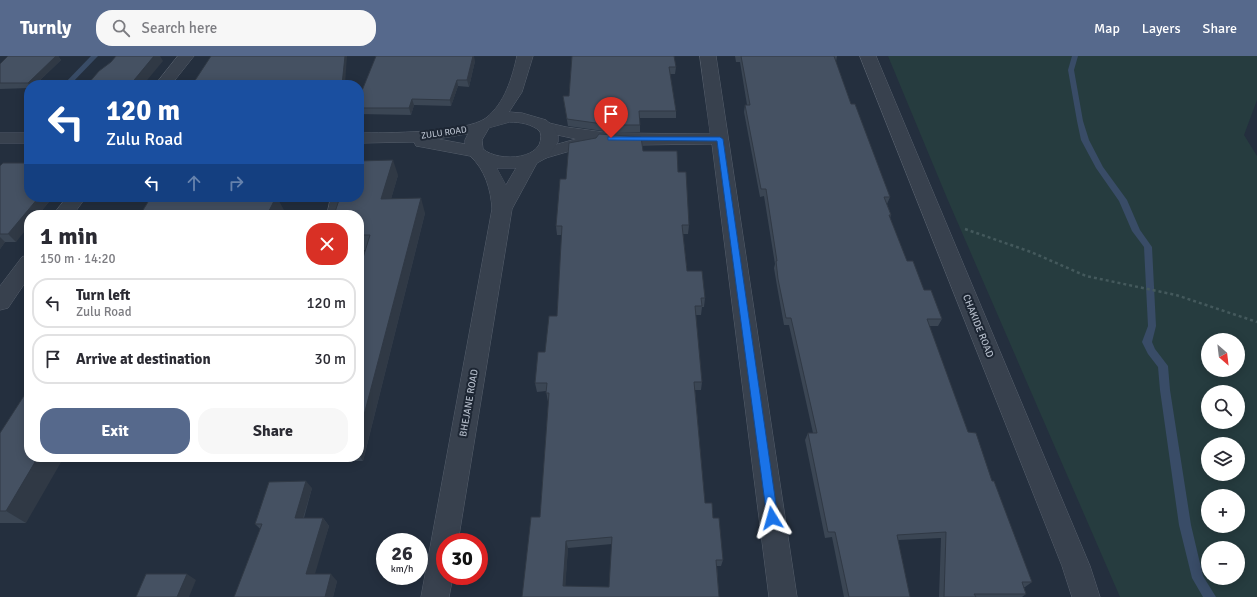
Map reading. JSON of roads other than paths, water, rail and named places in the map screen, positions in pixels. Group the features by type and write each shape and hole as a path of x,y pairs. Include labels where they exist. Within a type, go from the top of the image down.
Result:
{"street":[{"path":"167,80 186,56"},
{"path":"526,56 519,83 502,112 474,135 472,143 477,154 491,162 504,164 535,157 566,146 611,138"},
{"path":"708,56 783,597"},
{"name":"CHAKIDE ROAD","path":"868,56 1076,566 1086,597"},
{"path":"519,83 541,125 549,134 549,141 546,148 535,157"},
{"path":"486,124 516,117 584,136 611,138 720,139"},
{"name":"ZULU ROAD","path":"364,138 405,138 486,124"},
{"path":"0,138 24,138"},
{"name":"ZULU ROAD","path":"405,138 477,154"},
{"name":"BHEJANE ROAD","path":"435,597 502,209 501,192 497,180 477,154"},
{"name":"BHEJANE ROAD","path":"502,209 535,157"},
{"path":"0,302 24,269"}],"waterway":[{"path":"71,80 95,56"},
{"path":"1075,56 1071,70 1085,140 1100,168 1123,200 1136,231 1148,247 1152,326 1147,342 1151,351 1163,366 1165,390 1185,525 1198,578 1210,597"}]}
